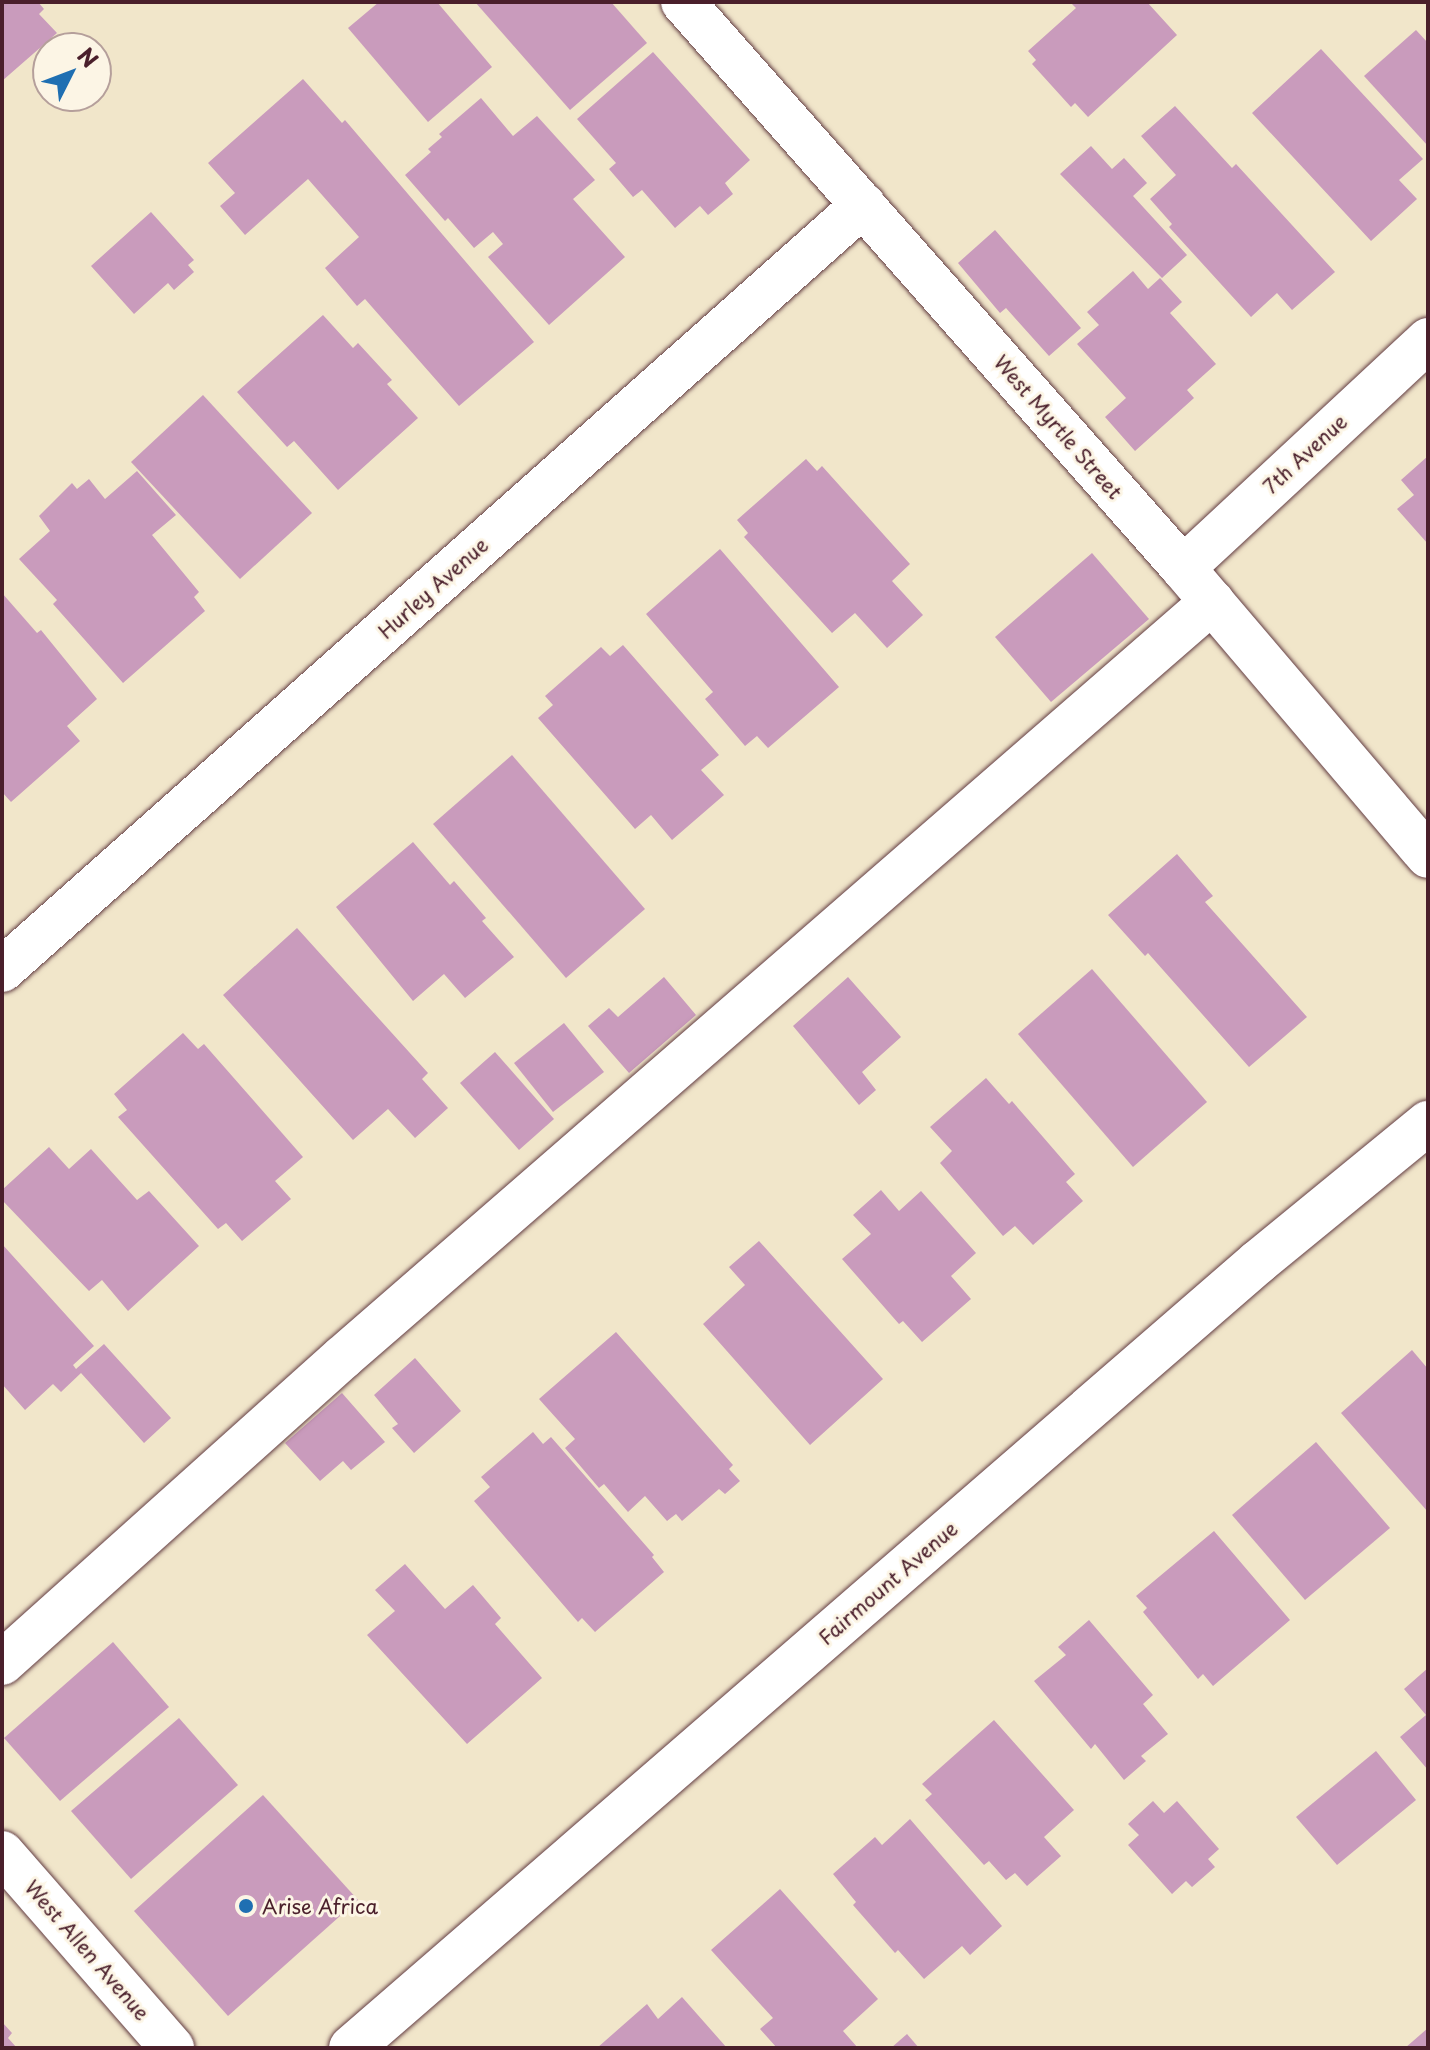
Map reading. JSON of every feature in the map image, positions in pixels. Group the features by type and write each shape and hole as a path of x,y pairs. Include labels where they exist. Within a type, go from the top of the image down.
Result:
{"street":[{"name":"West Myrtle Street","path":"690,4 1183,568 1428,856"},
{"name":"Hurley Avenue","path":"2,970 863,205"},
{"name":"7th Avenue","path":"1183,568 1428,340"},
{"path":"2,1663 342,1358 1212,602"},
{"name":"Fairmount Avenue","path":"351,2048 1246,1272 1428,1123"},
{"name":"West Allen Avenue","path":"2,1853 172,2048"}],"building":[{"path":"2,2 38,2 44,9 39,14 56,32 32,32 32,55 2,81"},
{"path":"379,2 437,2 492,67 428,122 348,28"},
{"path":"475,2 611,2 647,43 570,110"},
{"path":"1070,2 1147,2 1177,35 1088,117 1075,103 1071,107 1032,64 1036,60 1028,51 1076,8"},
{"path":"1416,30 1428,43 1428,146 1364,76"},
{"path":"1321,49 1423,159 1399,180 1417,199 1371,241 1252,113"},
{"path":"653,52 750,160 725,183 733,194 708,215 700,206 675,228 642,190 633,197 609,169 616,163 577,119"},
{"path":"303,79 342,123 345,120 534,342 459,406 365,299 357,306 325,268 359,237 308,179 245,235 220,206 235,193 208,163"},
{"path":"481,98 513,136 537,116 595,180 573,199 625,257 549,325 488,257 503,244 493,232 474,248 448,218 445,221 405,175 431,152 428,149 442,137 439,134"},
{"path":"1175,106 1232,168 1236,164 1335,272 1292,310 1277,293 1251,317 1169,227 1172,224 1150,199 1176,175 1141,136"},
{"path":"1091,146 1112,169 1124,158 1147,183 1133,196 1187,255 1162,278 1060,174"},
{"path":"151,212 194,260 188,265 194,272 174,290 168,283 134,314 91,266"},
{"path":"995,230 1081,328 1049,356 1006,308 1000,313 958,263"},
{"path":"1133,271 1148,289 1160,278 1182,302 1170,313 1216,364 1187,390 1194,398 1135,451 1105,417 1126,398 1077,344 1099,325 1087,312"},
{"path":"323,315 353,348 358,343 392,380 387,384 418,418 338,490 294,441 287,447 237,392"},
{"path":"203,395 312,513 240,579 131,462"},
{"path":"1428,456 1428,544 1397,509 1414,495 1401,480"},
{"path":"806,459 817,471 822,466 910,564 892,581 923,615 887,648 855,613 832,633 744,537 748,533 737,520"},
{"path":"137,471 176,515 152,535 199,592 194,597 205,611 123,683 53,604 57,600 19,559 50,531 39,516 72,483 77,489 89,479 105,499"},
{"path":"720,549 839,687 768,748 757,736 745,746 705,699 713,692 646,614"},
{"path":"1092,553 1149,619 1051,702 995,637"},
{"path":"2,593 37,633 41,630 97,699 67,726 80,741 11,802 2,792"},
{"path":"623,645 719,755 701,770 724,795 672,840 651,815 635,829 538,718 553,705 545,696 601,647 610,656"},
{"path":"512,755 645,909 566,978 433,824"},
{"path":"413,842 450,885 454,881 486,918 482,921 514,957 465,998 444,974 413,1001 336,907"},
{"path":"1177,854 1213,896 1205,902 1307,1017 1249,1067 1148,953 1145,956 1108,915"},
{"path":"297,928 428,1073 422,1079 448,1108 415,1138 388,1109 353,1140 223,995"},
{"path":"1092,969 1207,1102 1133,1167 1018,1034"},
{"path":"664,977 696,1015 629,1073 588,1026 609,1008 618,1017"},
{"path":"848,977 901,1037 862,1072 876,1090 859,1105 793,1026"},
{"path":"564,1023 604,1072 553,1112 514,1063"},
{"path":"183,1033 198,1049 204,1044 303,1157 275,1181 291,1199 242,1241 226,1223 218,1229 118,1117 127,1110 114,1094"},
{"path":"495,1052 554,1119 519,1150 460,1083"},
{"path":"986,1078 1009,1104 1012,1101 1075,1174 1066,1182 1083,1201 1033,1245 1015,1226 1003,1236 940,1163 952,1151 930,1127"},
{"path":"49,1147 69,1169 91,1149 137,1200 149,1191 199,1246 128,1311 102,1280 89,1291 2,1200 2,1190"},
{"path":"881,1190 899,1211 921,1191 976,1253 951,1276 971,1299 922,1342 903,1321 899,1324 842,1259 871,1234 853,1215"},
{"path":"759,1241 883,1379 810,1445 703,1324 745,1285 729,1267"},
{"path":"2,1244 94,1346 73,1365 76,1369 104,1344 171,1418 144,1443 81,1373 61,1392 53,1384 25,1410 2,1384"},
{"path":"616,1332 733,1465 729,1469 740,1481 725,1494 719,1489 682,1521 676,1514 667,1521 645,1496 628,1512 604,1484 599,1488 565,1448 575,1439 539,1399"},
{"path":"1412,1350 1428,1369 1428,1512 1341,1413"},
{"path":"415,1358 461,1411 414,1453 392,1428 398,1424 374,1395"},
{"path":"342,1393 385,1442 351,1470 343,1461 320,1481 285,1443"},
{"path":"533,1432 543,1444 551,1437 654,1555 652,1557 664,1572 595,1632 582,1618 578,1622 474,1501 490,1487 481,1477"},
{"path":"1316,1442 1390,1528 1305,1600 1232,1515"},
{"path":"1214,1531 1290,1620 1213,1686 1203,1674 1198,1679 1143,1612 1147,1608 1136,1596"},
{"path":"405,1564 445,1609 473,1585 501,1618 495,1624 542,1678 467,1744 367,1635 395,1611 375,1590"},
{"path":"1089,1620 1153,1695 1143,1704 1168,1734 1141,1756 1146,1761 1124,1780 1095,1744 1091,1749 1034,1681 1066,1655 1058,1647"},
{"path":"113,1642 169,1707 60,1801 4,1738"},
{"path":"1428,1668 1428,1770 1400,1737 1426,1715 1404,1689"},
{"path":"179,1718 238,1785 131,1879 71,1811"},
{"path":"994,1720 1074,1810 1044,1837 1061,1856 1027,1886 1015,1873 1006,1880 989,1861 984,1865 925,1800 932,1794 922,1784"},
{"path":"1376,1751 1416,1800 1337,1865 1296,1817"},
{"name":"Arise Africa","path":"263,1795 358,1900 228,2016 134,1911"},
{"path":"1153,1801 1164,1813 1177,1801 1219,1849 1208,1859 1215,1867 1192,1887 1186,1881 1172,1894 1128,1845 1139,1835 1128,1824"},
{"path":"910,1819 1002,1926 970,1955 962,1946 924,1979 898,1950 895,1953 853,1905 856,1902 833,1874 875,1837 882,1845"},
{"path":"780,1889 878,1999 843,2031 858,2048 777,2048 760,2029 773,2018 711,1950"},
{"path":"682,1997 727,2048 597,2048 647,2004 658,2019"},
{"path":"2,2022 12,2033 8,2038 17,2048 2,2048"},
{"path":"1428,2028 1428,2048 1405,2048"},
{"path":"907,2034 919,2048 891,2048"}],"place":[{"name":"Arise Africa","path":"246,1906"}]}
